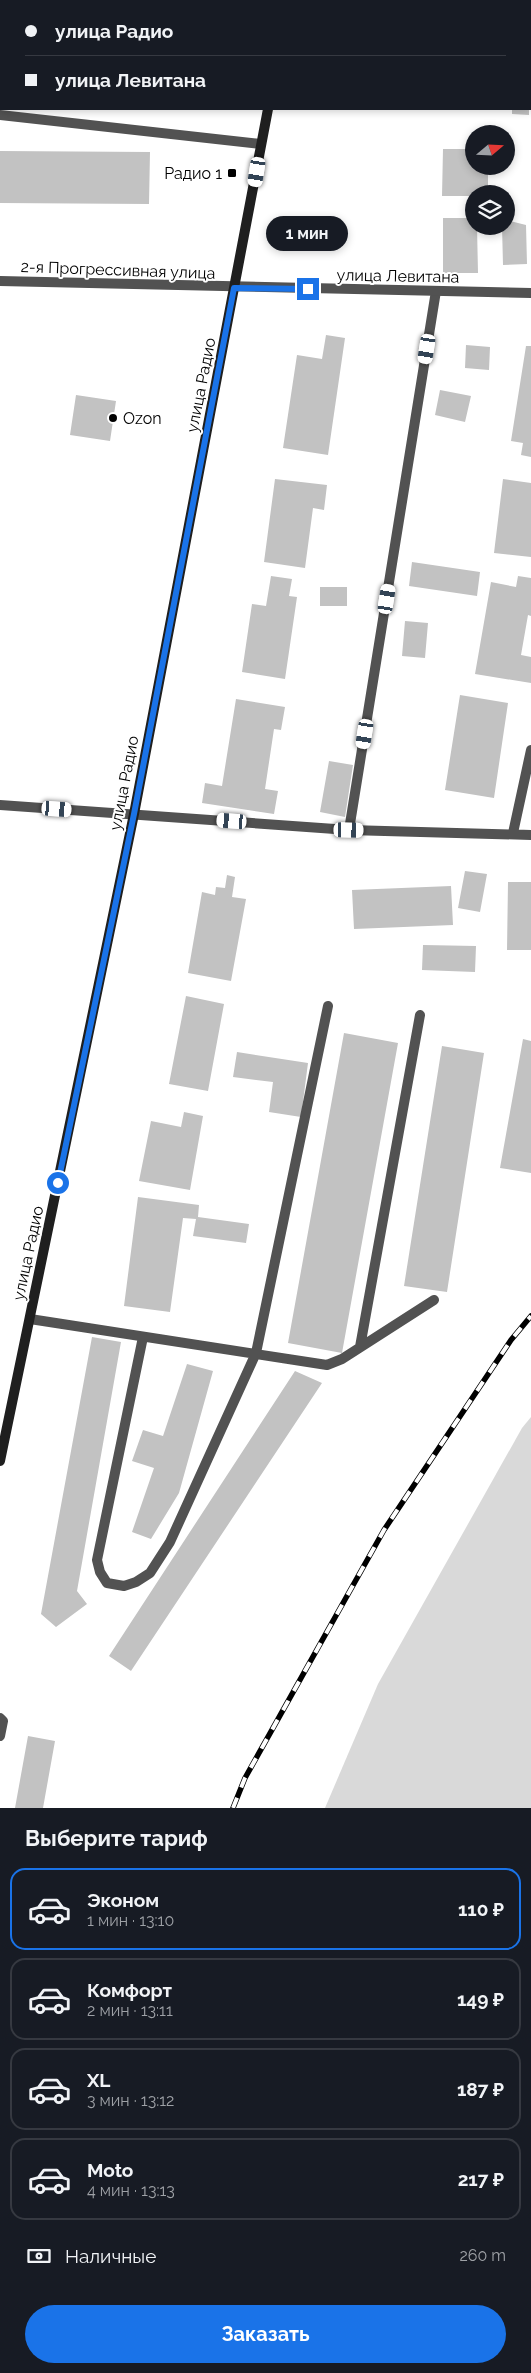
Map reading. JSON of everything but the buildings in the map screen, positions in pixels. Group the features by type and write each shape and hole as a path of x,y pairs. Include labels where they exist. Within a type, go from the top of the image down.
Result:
{"main road":[{"name":"улица Радио","path":"0,1461 134,814 268,110"}],"street":[{"path":"0,115 262,144"},
{"name":"2-я Прогрессивная улица","path":"0,281 234,288"},
{"name":"улица Левитана","path":"234,288 531,294"},
{"path":"349,830 436,292"},
{"path":"513,833 531,750"},
{"path":"0,805 349,830 513,833 531,835"},
{"path":"143,1337 97,1560 100,1572 108,1583 124,1586 136,1582 150,1573 170,1542 256,1353 328,1006"},
{"path":"360,1347 420,1015"},
{"path":"30,1319 327,1365 342,1359 434,1300"},
{"path":"0,1718 3,1721 0,1736"}],"shaded area":[{"path":"531,1417 531,1808 325,1808 378,1684 522,1428"}],"railway":[{"path":"233,1808 245,1778 384,1530 511,1340 531,1316"}],"place":[{"name":"Радио 1","path":"232,173"},
{"name":"Ozon","path":"113,418"}],"route":[{"path":"58,1183 134,814 234,288 308,289"}]}
